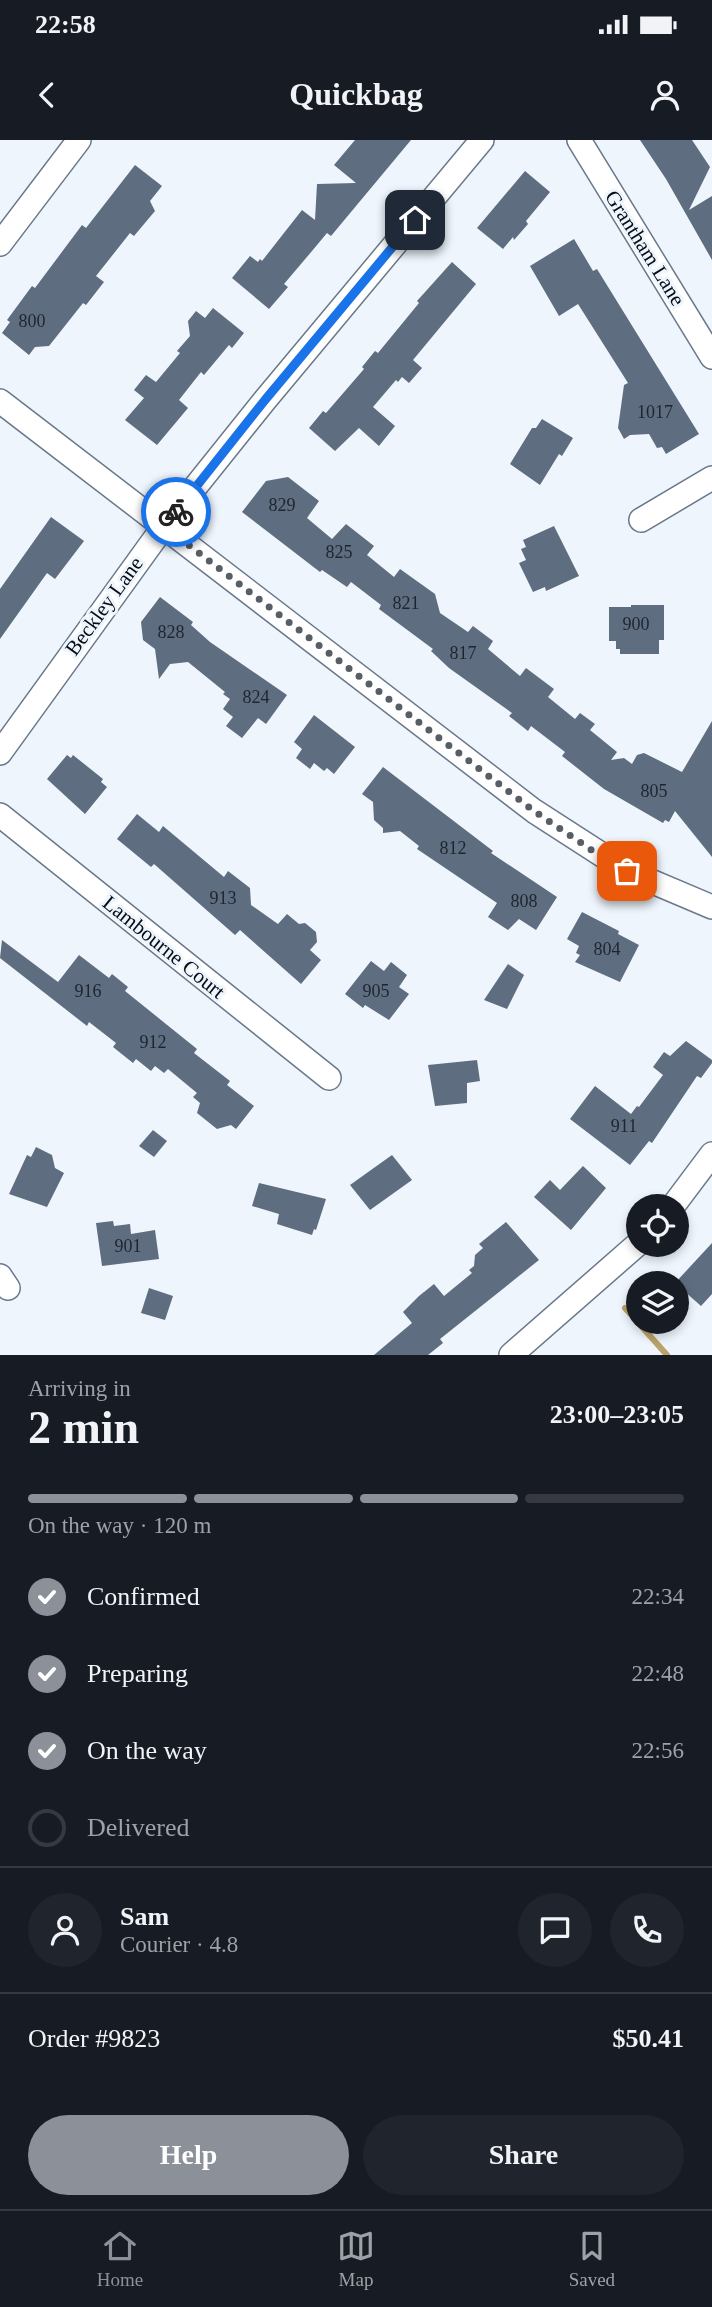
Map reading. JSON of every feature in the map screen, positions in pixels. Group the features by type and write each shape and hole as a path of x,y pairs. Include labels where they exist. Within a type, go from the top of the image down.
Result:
{"street":[{"path":"0,244 79,140"},
{"name":"Beckley Lane","path":"0,753 164,526 265,400 482,140"},
{"name":"Grantham Lane","path":"579,140 712,357"},
{"path":"0,401 544,817 627,871 712,907"},
{"path":"640,520 712,478"},
{"name":"Lambourne Court","path":"0,815 329,1078"},
{"path":"682,1194 712,1154"},
{"path":"511,1355 626,1254"}],"building":[{"path":"355,140 411,140 331,236 327,233 284,284 288,287 269,309 232,278 250,256 258,262 260,259 262,261 302,210 315,220 317,184 356,183 334,165"},
{"path":"640,140 692,140 710,167 689,210 712,196 712,260 666,179"},
{"path":"135,165 162,186 150,201 155,211 134,236 130,233 96,276 104,282 86,305 83,303 49,346 35,347 29,355 2,333 10,322 7,320 32,286 35,288 82,225 86,228"},
{"path":"525,171 550,192 526,221 528,224 503,249 477,228"},
{"path":"574,239 593,271 597,269 699,434 666,454 662,447 657,448 649,434 630,435 624,439 618,428 624,385 628,383 578,304 559,316 530,266"},
{"path":"452,262 476,284 413,360 422,368 409,383 402,377 398,382 396,380 373,407 395,426 379,446 359,428 335,451 309,428 323,411 326,413 364,369 362,367 375,351 378,353 419,303 417,301"},
{"path":"213,308 244,333 232,348 229,345 204,375 201,372 179,400 188,408 157,445 125,420 144,398 134,390 146,375 156,382 190,336 188,321 196,311 205,318"},
{"path":"542,419 573,438 562,456 559,454 540,485 510,464 532,428 536,428"},
{"path":"288,477 319,501 307,518 332,539 346,524 374,546 367,555 394,577 400,569 435,594 440,613 468,632 473,626 493,641 488,649 520,676 526,668 554,689 548,697 575,719 580,713 595,724 590,730 617,752 611,760 624,758 632,764 637,755 644,753 682,772 712,721 712,857 675,811 669,822 665,820 663,823 604,789 562,756 565,752 531,726 528,731 509,716 512,713 449,668 431,651 433,649 379,609 381,605 351,582 347,587 322,570 320,572 242,512 266,481"},
{"path":"51,517 84,541 55,579 47,573 0,639 0,589"},
{"path":"554,526 579,576 546,591 545,587 533,592 519,563 526,560 521,549 526,547 523,540"},
{"path":"160,597 193,622 191,625 210,642 287,695 266,724 258,718 242,738 226,726 233,717 223,709 230,699 188,662 170,664 159,679 155,649 143,640 141,622"},
{"path":"664,605 664,640 659,640 659,654 620,654 620,649 616,649 616,641 609,641 609,607"},
{"path":"314,715 355,747 334,774 327,768 324,771 314,763 310,769 296,758 302,749 294,742"},
{"path":"67,755 71,758 73,755 103,779 101,782 107,787 85,814 47,779"},
{"path":"383,767 493,851 491,853 557,897 536,930 519,919 508,930 488,917 497,903 417,849 419,846 400,831 383,833 383,828 374,820 373,802 362,794"},
{"path":"137,814 159,832 163,826 224,877 228,871 250,888 251,905 278,924 287,914 299,924 305,923 316,932 317,942 310,950 321,960 301,984 240,930 235,935 154,864 151,867 117,839"},
{"path":"582,912 639,945 620,982 575,962 580,955 576,953 579,946 567,939"},
{"path":"2,940 58,982 79,955 109,978 112,974 128,987 125,991 197,1049 194,1053 230,1081 227,1085 254,1106 236,1129 231,1125 217,1129 197,1113 200,1103 193,1097 197,1093 168,1069 164,1073 155,1066 151,1071 136,1059 133,1063 113,1047 116,1043 89,1022 87,1026 0,958"},
{"path":"371,961 384,971 391,962 407,975 399,987 409,994 389,1020 365,1005 363,1008 345,994"},
{"path":"508,964 524,975 507,1009 484,1000"},
{"path":"686,1041 712,1060 712,1063 701,1078 697,1076 652,1143 649,1141 630,1165 570,1119 595,1086 631,1114 663,1075 653,1067 664,1052 670,1056"},
{"path":"477,1060 480,1081 467,1083 467,1103 435,1106 428,1065"},
{"path":"153,1130 167,1141 154,1157 139,1146"},
{"path":"36,1147 52,1155 55,1168 64,1173 47,1207 9,1194 27,1155 31,1157"},
{"path":"392,1155 412,1180 370,1210 350,1185"},
{"path":"583,1166 606,1188 571,1230 534,1197 550,1180 560,1190"},
{"path":"259,1183 326,1199 312,1235 277,1224 279,1214 252,1206"},
{"path":"113,1221 114,1226 130,1224 131,1234 155,1230 159,1259 102,1266 96,1223"},
{"path":"506,1222 539,1260 440,1339 443,1343 428,1355 374,1355 412,1323 403,1312 419,1296 434,1284 444,1296 472,1273 469,1270 474,1266 475,1255 483,1248 479,1244"},
{"path":"712,1243 712,1294 701,1306 689,1295 689,1271 686,1271"},
{"path":"149,1288 173,1296 165,1320 141,1313"}],"waterway":[{"path":"625,1308 667,1355"}],"way so far":[{"path":"176,512 164,526 534,811 627,871"}],"route":[{"path":"176,512 415,220"}]}
